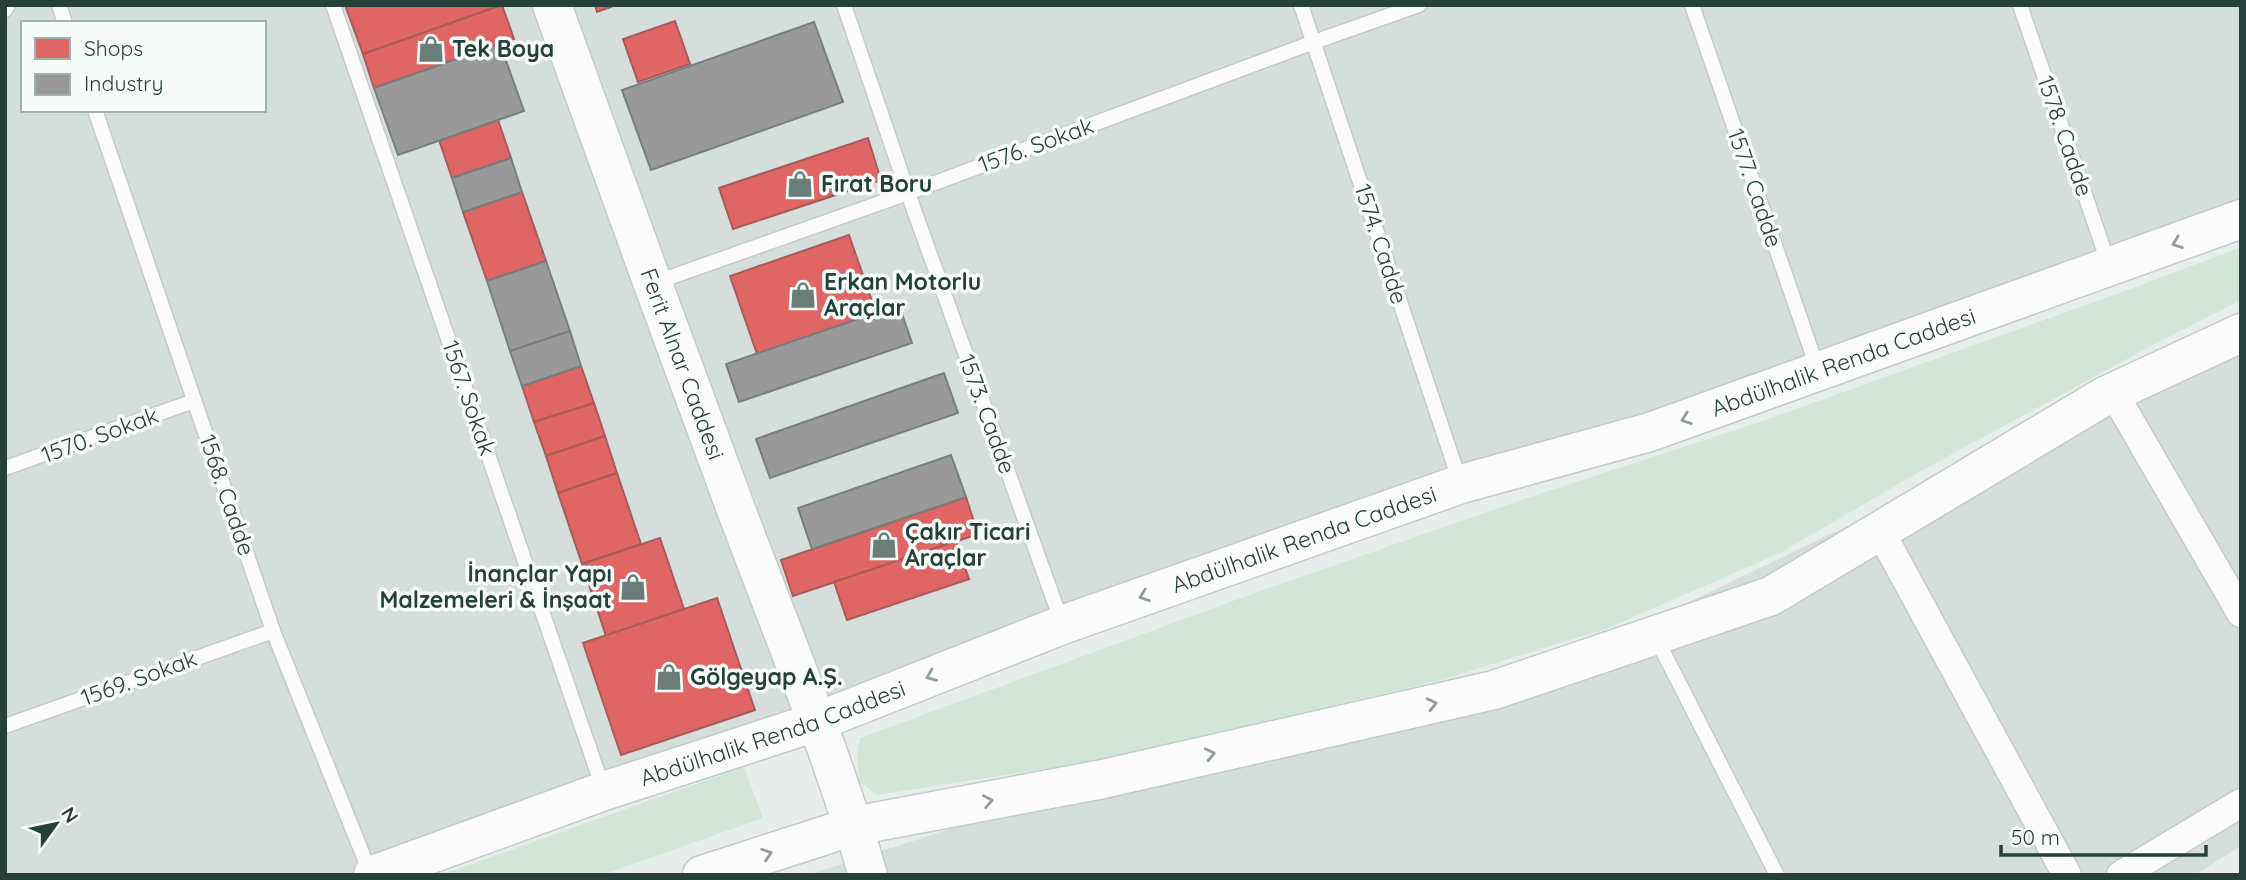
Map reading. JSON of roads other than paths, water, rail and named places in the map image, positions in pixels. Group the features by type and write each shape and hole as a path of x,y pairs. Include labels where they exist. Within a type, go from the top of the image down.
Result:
{"main road":[{"name":"Ferit Alnar Caddesi","path":"552,5 652,284 854,826 868,875"},
{"name":"Abdülhalik Renda Caddesi","path":"372,875 604,791 816,722 1062,625 1461,484 1650,432 2241,219"},
{"path":"702,875 854,826 1103,779 1494,691 1771,596 2113,392 2241,333"}],"street":[{"path":"2113,392 2241,613"},
{"path":"1880,531 2067,875"},
{"path":"2121,875 2241,803"}],"lane":[{"path":"5,10 8,5"},
{"name":"1567. Sokak","path":"333,5 604,791"},
{"name":"1573. Cadde","path":"844,5 1062,625"},
{"name":"1574. Cadde","path":"1301,5 1461,484"},
{"name":"1576. Sokak","path":"652,284 1419,5"},
{"name":"1577. Cadde","path":"1692,5 1818,371"},
{"name":"1578. Cadde","path":"2020,5 2109,267"},
{"name":"1568. Cadde","path":"96,112 273,631 372,875"},
{"name":"1570. Sokak","path":"5,468 194,401"},
{"name":"1569. Sokak","path":"5,726 273,631"},
{"path":"1655,636 1777,875"}],"place":[{"name":"Tek Boya","path":"431,49"},
{"name":"Fırat Boru","path":"800,184"},
{"name":"Erkan Motorlu Araçlar","path":"803,295"},
{"name":"Çakır Ticari Araçlar","path":"884,545"},
{"name":"İnançlar Yapı Malzemeleri & İnşaat","path":"633,587"},
{"name":"Gölgeyap A.Ş.","path":"669,677"}]}
